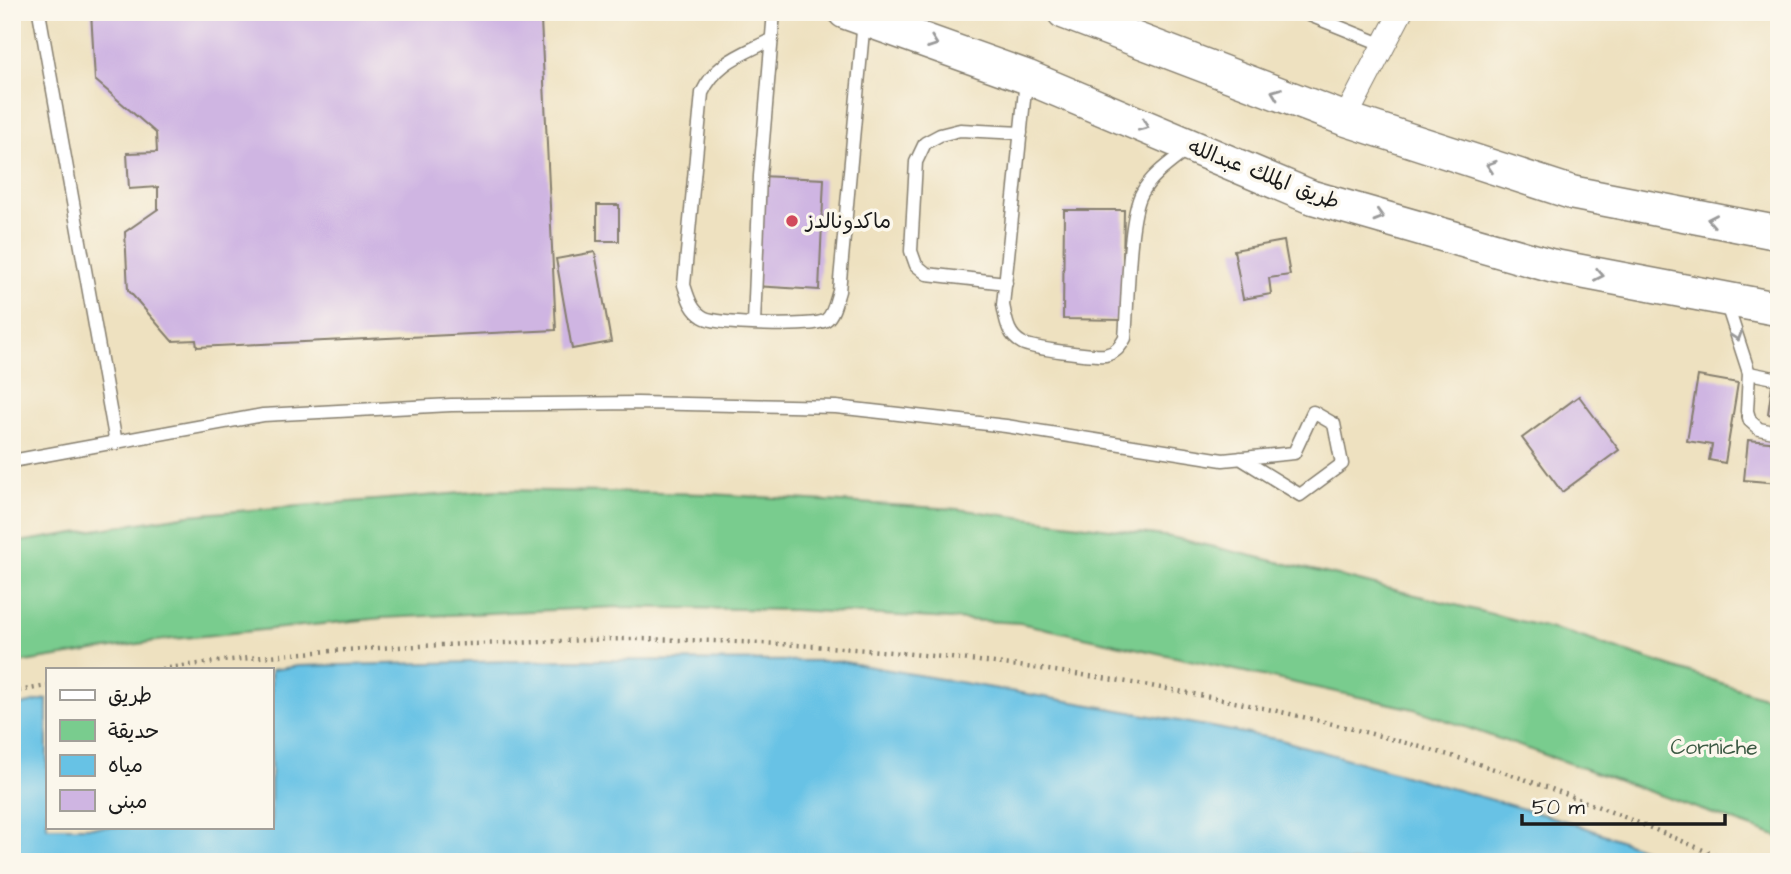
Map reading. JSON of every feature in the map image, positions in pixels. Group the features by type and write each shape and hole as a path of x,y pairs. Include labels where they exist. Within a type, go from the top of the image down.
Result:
{"street":[{"path":"1065,12 1345,119 1573,193 1779,233"},
{"path":"1345,119 1401,12"},
{"name":"طريق الملك عبدالله","path":"855,16 1027,76 1311,197 1538,262 1779,309"}],"lane":[{"path":"39,12 116,443"},
{"path":"754,323 761,176 774,12"},
{"path":"1302,12 1384,45"},
{"path":"772,39 720,66 709,77 702,93 684,285 690,304 703,317 720,323 811,325 826,320 834,309 839,291 855,16"},
{"path":"1027,76 1003,304 1008,329 1021,342 1041,348 1105,355 1119,349 1125,338 1135,213 1142,192 1159,173 1192,146"},
{"path":"1006,283 927,274 916,265 911,251 916,162 925,143 940,135 960,130 1021,133"},
{"path":"1725,299 1749,373 1746,411 1750,421 1759,429 1779,433"},
{"path":"1749,373 1779,379"},
{"path":"12,461 263,415 451,405 637,403 836,407 1006,426 1223,460 1240,458 1294,453 1313,412 1334,424 1342,464 1300,495 1240,458"}],"path":[{"path":"169,668 237,658 398,646 634,639 822,646 1030,666 1234,701 1440,752 1613,811 1731,862"},
{"path":"12,692 46,686"}],"green space":[{"name":"Corniche","path":"499,490 711,494 957,509 1171,537 1572,634 1779,702 1779,837 1414,709 1020,623 794,610 618,607 383,618 163,640 12,664 12,543 189,515"}],"water":[{"path":"568,660 838,661 1281,740 1573,823 1679,862 12,862 12,707 46,699 46,828 273,828 273,670 298,666"}],"building":[{"path":"91,12 534,12 541,20 556,330 197,347 196,340 172,341 128,290 125,232 158,209 158,187 129,189 127,153 157,152 156,133 95,80"},
{"path":"760,176 824,179 819,290 755,286"},
{"path":"597,205 619,205 619,241 597,241"},
{"path":"1064,210 1124,210 1122,320 1063,319"},
{"path":"1284,241 1290,275 1269,278 1271,294 1243,299 1234,250"},
{"path":"595,252 611,342 572,349 556,259"},
{"path":"1698,376 1738,383 1725,463 1709,460 1712,445 1687,441"},
{"path":"1772,385 1779,386 1779,416 1768,414"},
{"path":"1579,396 1619,450 1562,492 1522,438"},
{"path":"1748,440 1779,443 1779,483 1744,480"}],"place":[{"name":"ماكدونالدز","path":"792,221"}]}
